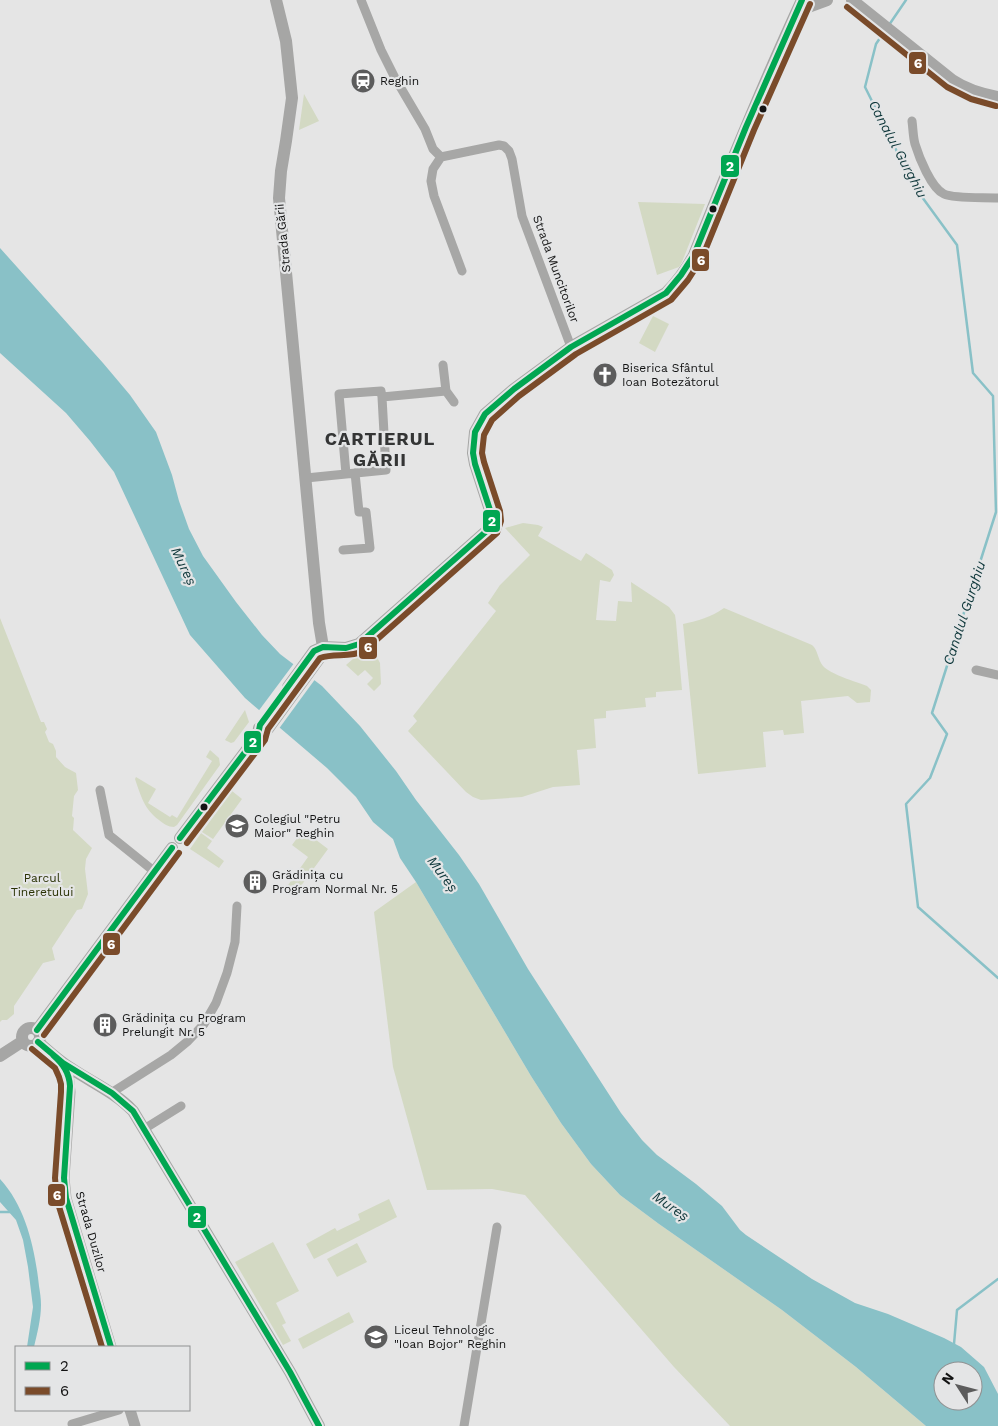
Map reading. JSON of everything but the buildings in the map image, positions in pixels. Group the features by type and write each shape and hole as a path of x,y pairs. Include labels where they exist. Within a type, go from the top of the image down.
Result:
{"main road":[{"name":"Strada Gării","path":"276,0 286,41 292,98 280,171 279,198 320,623 319,651"},
{"path":"38,1036 176,843 319,651 346,648 358,644 490,528 491,513 475,464 473,444 475,432 485,414 571,346 666,293 678,282 694,255 752,113 800,6 827,0"},
{"path":"850,1 964,88 976,93 998,97"},
{"path":"0,1056 24,1041 23,1035 25,1031 31,1028 62,1063 125,1102 133,1111 290,1372 320,1426"}],"street":[{"path":"361,0 392,71 425,130 433,149 441,158 433,169 431,181 434,196 462,271"},
{"path":"912,121 915,143 935,188 945,194 956,196 998,198"},
{"name":"Strada Muncitorilor","path":"441,158 499,145 504,146 509,151 512,158 522,216 571,346"},
{"path":"443,365 446,391 454,402"},
{"path":"306,478 350,474 386,470 381,391 339,394 350,474 359,512 366,512 370,548 343,550"},
{"path":"382,397 446,391"},
{"path":"976,670 998,675"},
{"path":"100,790 109,835 155,872"},
{"path":"111,1093 171,1055 204,1024 216,1002 227,974 235,942 237,906"},
{"name":"Strada Duzilor","path":"62,1063 68,1073 70,1092 64,1178 66,1198 111,1346"},
{"path":"144,1129 181,1106"},
{"path":"464,1426 497,1226"},
{"path":"72,1424 116,1411"},
{"path":"130,1411 135,1426"}],"green space":[{"path":"304,94 319,121 299,130"},
{"path":"638,202 705,204 679,267 657,275"},
{"path":"653,316 669,324 655,352 639,343"},
{"path":"523,523 543,527 538,536 581,561 586,553 612,570 614,575 610,582 600,580 596,620 616,621 618,601 632,602 631,582 669,607 675,615 682,690 656,692 656,697 645,698 646,707 606,711 606,718 594,719 596,748 577,750 580,785 553,787 522,797 481,800 466,792 408,731 417,721 413,716 496,611 488,603 500,585 530,555 505,528"},
{"path":"724,608 812,645 821,664 827,669 844,678 867,686 871,690 870,702 857,703 848,696 801,701 804,733 784,735 783,730 763,732 766,767 698,774 683,624 694,622"},
{"name":"Parcul Tineretului","path":"0,618 41,722 44,722 47,729 45,732 49,742 53,744 56,751 56,757 65,767 76,773 78,790 74,796 73,830 92,848 86,859 85,869 88,894 82,909 77,910 52,948 55,960 43,963 14,1006 14,1014 7,1020 0,1022"},
{"path":"370,644 380,663 381,684 374,691 367,684 373,678 365,670 358,676 346,665"},
{"path":"245,710 249,722 234,742 231,743 225,740"},
{"path":"210,750 219,758 220,765 177,825 172,827 164,824 146,807 135,779 136,777 156,789 148,803 170,817 172,815 177,818 212,761 206,757"},
{"path":"232,791 242,799 213,839 202,832"},
{"path":"303,830 328,849 295,894 286,888 308,857 292,845"},
{"path":"201,833 212,841 207,848 224,861 219,868 190,849"},
{"path":"416,882 561,1123 591,1164 620,1195 782,1310 856,1367 926,1426 730,1426 674,1367 525,1195 492,1189 427,1190 393,1067 374,912"},
{"path":"389,1199 397,1217 314,1259 306,1244 335,1228 337,1231 360,1220 358,1214"},
{"path":"273,1242 299,1291 276,1303 286,1323 282,1325 291,1341 283,1345 235,1262"},
{"path":"357,1243 367,1262 337,1277 327,1259"},
{"path":"349,1312 354,1322 303,1349 298,1339"}],"water":[{"name":"Mureș","path":"0,248 130,395 156,432 189,529 203,556 262,635 280,654 322,686 360,726 396,771 479,884 528,969 621,1113 642,1140 657,1155 722,1206 746,1235 812,1279 855,1303 888,1314 961,1347 977,1361 933,1361 933,1411 983,1411 983,1366 998,1394 998,1426 926,1426 856,1367 782,1310 620,1195 591,1164 561,1123 531,1076 400,858 393,839 373,822 356,797 327,768 245,698 190,635 114,472 66,413 0,353"},
{"path":"0,1179 9,1190 23,1215 32,1243 41,1305 40,1321 34,1346 27,1346 33,1307 23,1240 16,1220 0,1202"}],"pier":[{"path":"295,662 316,678 278,730 257,713"}],"waterway":[{"name":"Canalul Gurghiu","path":"889,25 906,0"},
{"name":"Canalul Gurghiu","path":"884,32 876,44 865,87 914,186 957,245 973,373 993,396 996,512 932,713 947,734 930,778 906,804 918,907 998,978"},
{"path":"0,1212 11,1212"},
{"name":"Canalul Gurghiu","path":"954,1344 957,1310 998,1279"}],"transit line":[{"name":"2","path":"323,647 346,648 359,644 490,528 491,513 473,453 475,432 485,414 514,389 571,347 666,293 681,275 694,255 746,127 802,0"},
{"name":"6","path":"187,843 265,740 268,729 320,658 364,651 497,533 501,521 500,511 482,453 484,435 492,420 519,396 576,354 671,300 688,280 702,258 754,130 810,4"},
{"name":"6","path":"847,7 947,87 971,99 996,106"},
{"name":"2","path":"180,838 258,735 260,725 314,651 323,647"},
{"name":"2","path":"37,1030 172,848"},
{"name":"6","path":"44,1035 179,853"},
{"name":"2","path":"38,1042 63,1063 112,1093 133,1111 290,1372 319,1426"},
{"name":"6","path":"32,1049 55,1068 61,1084 55,1178 57,1200 102,1346"},
{"name":"2","path":"53,1055 65,1069 70,1086 64,1178 66,1198 111,1346"}],"place":[{"name":"Reghin","path":"363,81"},
{"name":"Biserica Sfântul Ioan Botezătorul","path":"605,375"},
{"name":"Colegiul \"Petru Maior\" Reghin","path":"237,826"},
{"name":"Grădinița cu Program Normal Nr. 5","path":"255,882"},
{"name":"Grădinița cu Program Prelungit Nr. 5","path":"105,1025"},
{"name":"Liceul Tehnologic \"Ioan Bojor\" Reghin","path":"376,1337"}],"district":[{"name":"CARTIERUL GĂRII","path":"380,448"}]}
